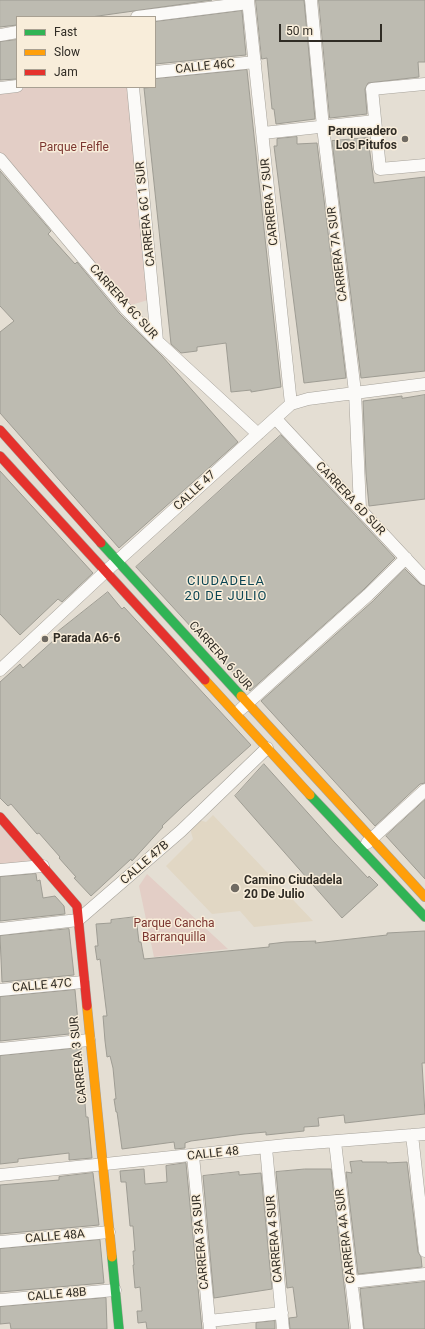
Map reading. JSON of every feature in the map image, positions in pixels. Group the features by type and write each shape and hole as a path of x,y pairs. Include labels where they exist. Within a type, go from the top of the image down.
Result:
{"street":[{"name":"CARRERA 7A SUR","path":"311,0 323,127 355,392 360,509"},
{"path":"144,16 248,1"},
{"name":"CARRERA 7 SUR","path":"248,1 291,404"},
{"path":"0,34 16,32"},
{"name":"CALLE 46C","path":"156,72 254,62"},
{"path":"425,84 372,89 380,169 425,165"},
{"path":"0,88 16,86"},
{"name":"CARRERA 6C 1 SUR","path":"133,88 157,341"},
{"path":"262,133 375,121"},
{"name":"CARRERA 6C SUR","path":"0,159 125,308 157,341 258,434"},
{"name":"CALLE 47","path":"0,670 117,561 291,404 308,399 425,384"},
{"name":"CARRERA 6D SUR","path":"276,419 425,579"},
{"name":"CARRERA 6 SUR","path":"0,430 117,561 371,840 425,897"},
{"path":"0,456 360,850 425,917"},
{"path":"236,714 368,595 406,558"},
{"name":"CALLE 47B","path":"78,920 181,831 267,748"},
{"path":"360,850 425,790"},
{"name":"CARRERA 3 SUR","path":"0,817 77,906 101,1164 119,1329"},
{"path":"0,870 42,866"},
{"path":"0,930 78,920"},
{"name":"CALLE 47C","path":"0,990 83,982"},
{"path":"0,1049 89,1040"},
{"name":"CALLE 48","path":"0,1175 266,1148 425,1134"},
{"path":"412,1135 425,1251"},
{"name":"CARRERA 4A SUR","path":"335,1142 357,1329"},
{"name":"CARRERA 4 SUR","path":"266,1148 283,1329"},
{"name":"CARRERA 3A SUR","path":"193,1156 209,1325"},
{"name":"CALLE 48A","path":"0,1242 109,1232"},
{"path":"351,1282 425,1274"},
{"name":"CALLE 48B","path":"0,1300 115,1290"},
{"path":"209,1325 282,1313"}],"shaded area":[{"name":"Camino Ciudadela 20 De Julio","path":"213,815 313,921 254,927 240,911 212,914 166,866 193,839 191,832 192,824 199,820 206,822"}],"green space":[{"name":"Parque Felfle","path":"16,88 129,88 151,299 128,306 0,156 0,89"},
{"path":"0,822 39,866 0,870"},
{"name":"Parque Cancha Barranquilla","path":"147,874 228,949 154,957 139,886"}],"building":[{"path":"0,0 212,0 98,16 16,16 16,25 0,27"},
{"path":"256,0 304,0 315,119 276,124 274,109 272,109 267,58 262,59"},
{"path":"319,0 425,0 425,62 418,62 419,77 368,83 365,89 367,114 330,118"},
{"path":"242,11 246,55 156,64 156,22"},
{"path":"16,40 16,79 0,80 0,42"},
{"path":"247,70 281,387 251,392 251,390 231,392 226,343 197,347 197,351 181,353 171,344 144,88 156,88 156,79"},
{"path":"297,137 297,144 317,143 346,378 304,383 274,146 277,146 277,139"},
{"path":"368,138 374,183 425,177 425,371 361,378 332,141"},
{"path":"0,171 51,231 48,234 75,264 77,262 119,313 162,356 238,442 119,548 0,413 0,332 14,321 0,306"},
{"path":"425,395 425,499 369,506 363,401 402,396 402,398"},
{"path":"281,435 395,558 363,590 250,691 136,567"},
{"path":"0,471 93,573 62,602 58,599 20,635 0,614"},
{"path":"405,569 420,584 425,586 425,783 420,784 375,826 261,701 373,601"},
{"path":"108,592 122,609 124,607 251,745 162,826 163,827 132,861 131,859 91,896 74,878 76,877 39,833 37,834 11,804 8,806 0,798 0,682 20,664 23,668 54,640 52,637 57,632"},
{"path":"264,764 334,842 368,878 369,876 378,885 342,918 235,796"},
{"path":"425,800 425,879 386,836"},
{"path":"36,874 37,881 40,880 43,898 55,896 64,906 65,914 0,921 0,877"},
{"path":"136,917 139,942 141,942 144,959 269,947 269,944 286,942 316,941 315,943 387,935 387,933 425,931 425,1063 422,1063 425,1114 345,1123 344,1115 318,1118 319,1126 304,1127 304,1131 266,1135 266,1132 191,1141 185,1143 185,1148 175,1149 174,1142 122,1149 114,1099 116,1099 113,1068 110,1056 107,1057 105,1041 103,1016 107,1016 100,959 97,960 95,946 98,946 96,924 111,923 111,920"},
{"path":"69,929 74,975 2,982 0,936"},
{"path":"75,990 79,1033 0,1041 0,997"},
{"path":"81,1048 86,1117 88,1117 92,1158 69,1160 69,1153 18,1159 18,1162 0,1164 0,1056"},
{"path":"362,1161 387,1163 407,1162 418,1252 421,1257 422,1267 358,1274 346,1172 352,1173 350,1162"},
{"path":"186,1163 202,1329 147,1329 146,1322 138,1323 137,1311 142,1311 140,1287 135,1288 133,1265 133,1251 135,1251 133,1226 130,1226 126,1182 121,1182 120,1171 144,1169 145,1184 167,1182 166,1166"},
{"path":"305,1169 331,1169 349,1329 290,1329 289,1318 297,1317 293,1287 287,1288 276,1172"},
{"path":"239,1172 239,1175 261,1173 272,1289 214,1298 203,1176"},
{"path":"93,1173 99,1225 0,1234 0,1185 59,1180 59,1177"},
{"path":"100,1240 104,1283 0,1292 0,1249"},
{"path":"425,1282 425,1329 364,1329 360,1289"},
{"path":"106,1298 107,1329 11,1329 10,1323 0,1324 0,1307"},
{"path":"275,1321 275,1329 256,1329 256,1323"}],"traffic: fast":[{"path":"101,543 241,696"},
{"path":"310,795 425,917"},
{"path":"112,1257 119,1329"}],"traffic: slow":[{"path":"205,680 310,795"},
{"path":"241,696 425,897"},
{"path":"87,1006 112,1257"}],"traffic: jam":[{"path":"0,430 101,543"},
{"path":"0,456 205,680"},
{"path":"0,817 77,906 87,1006"}],"place":[{"name":"Parqueadero Los Pitufos","path":"405,139"},
{"name":"Parada A6-6","path":"45,639"},
{"name":"Camino Ciudadela 20 De Julio","path":"235,888"}],"district":[{"name":"CIUDADELA 20 DE JULIO","path":"226,590"}]}
